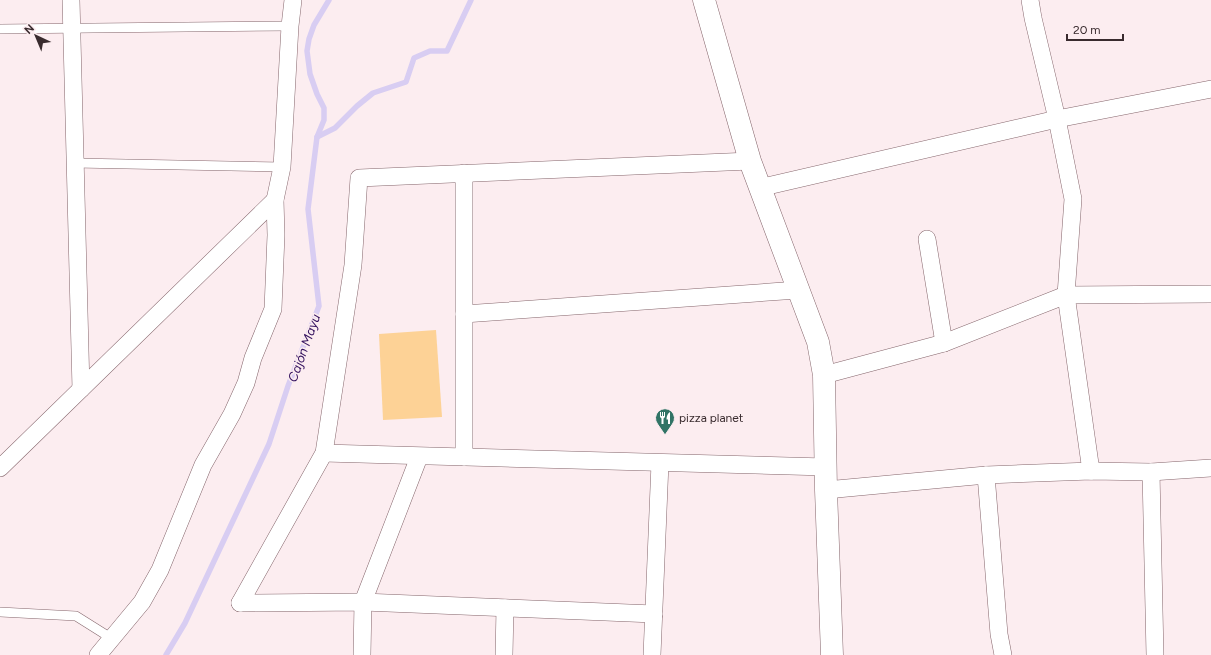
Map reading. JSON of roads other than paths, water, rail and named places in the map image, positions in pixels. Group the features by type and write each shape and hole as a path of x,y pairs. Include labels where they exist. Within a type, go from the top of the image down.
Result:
{"street":[{"path":"71,0 81,389"},
{"path":"98,655 142,602 160,570 203,465 232,414 246,383 253,358 273,309 276,235 275,200 282,167 290,26 293,0"},
{"path":"704,0 750,161 818,342 824,375 826,490 832,655"},
{"path":"1030,0 1073,198 1066,295 1091,471"},
{"path":"759,188 1057,119 1211,89"},
{"path":"654,614 363,602 240,603 324,453 353,265 359,178 750,161"},
{"path":"464,173 464,457"},
{"path":"0,468 275,200"},
{"path":"927,239 944,343"},
{"path":"464,314 798,290"},
{"path":"824,375 944,343 1066,295 1211,294"},
{"path":"324,453 419,457 826,467"},
{"path":"362,655 363,602 419,457"},
{"path":"652,655 660,463"},
{"path":"826,490 986,475 1091,471 1151,472 1211,468"},
{"path":"1151,472 1155,655"},
{"path":"986,475 1002,655"},
{"path":"504,655 505,608"}],"lane":[{"path":"0,29 290,26"},
{"path":"75,163 282,167"},
{"path":"0,612 76,616 111,638"}],"waterway":[{"name":"Cajón Mayu","path":"166,655 185,623 269,444 288,386 319,306 308,209 317,137 324,120 324,108 310,74 307,51 314,25 329,0"},
{"path":"317,137 335,128 357,106 373,93 406,82 414,58 430,51 447,51 471,0"}],"place":[{"name":"pizza planet","path":"665,435"}]}
